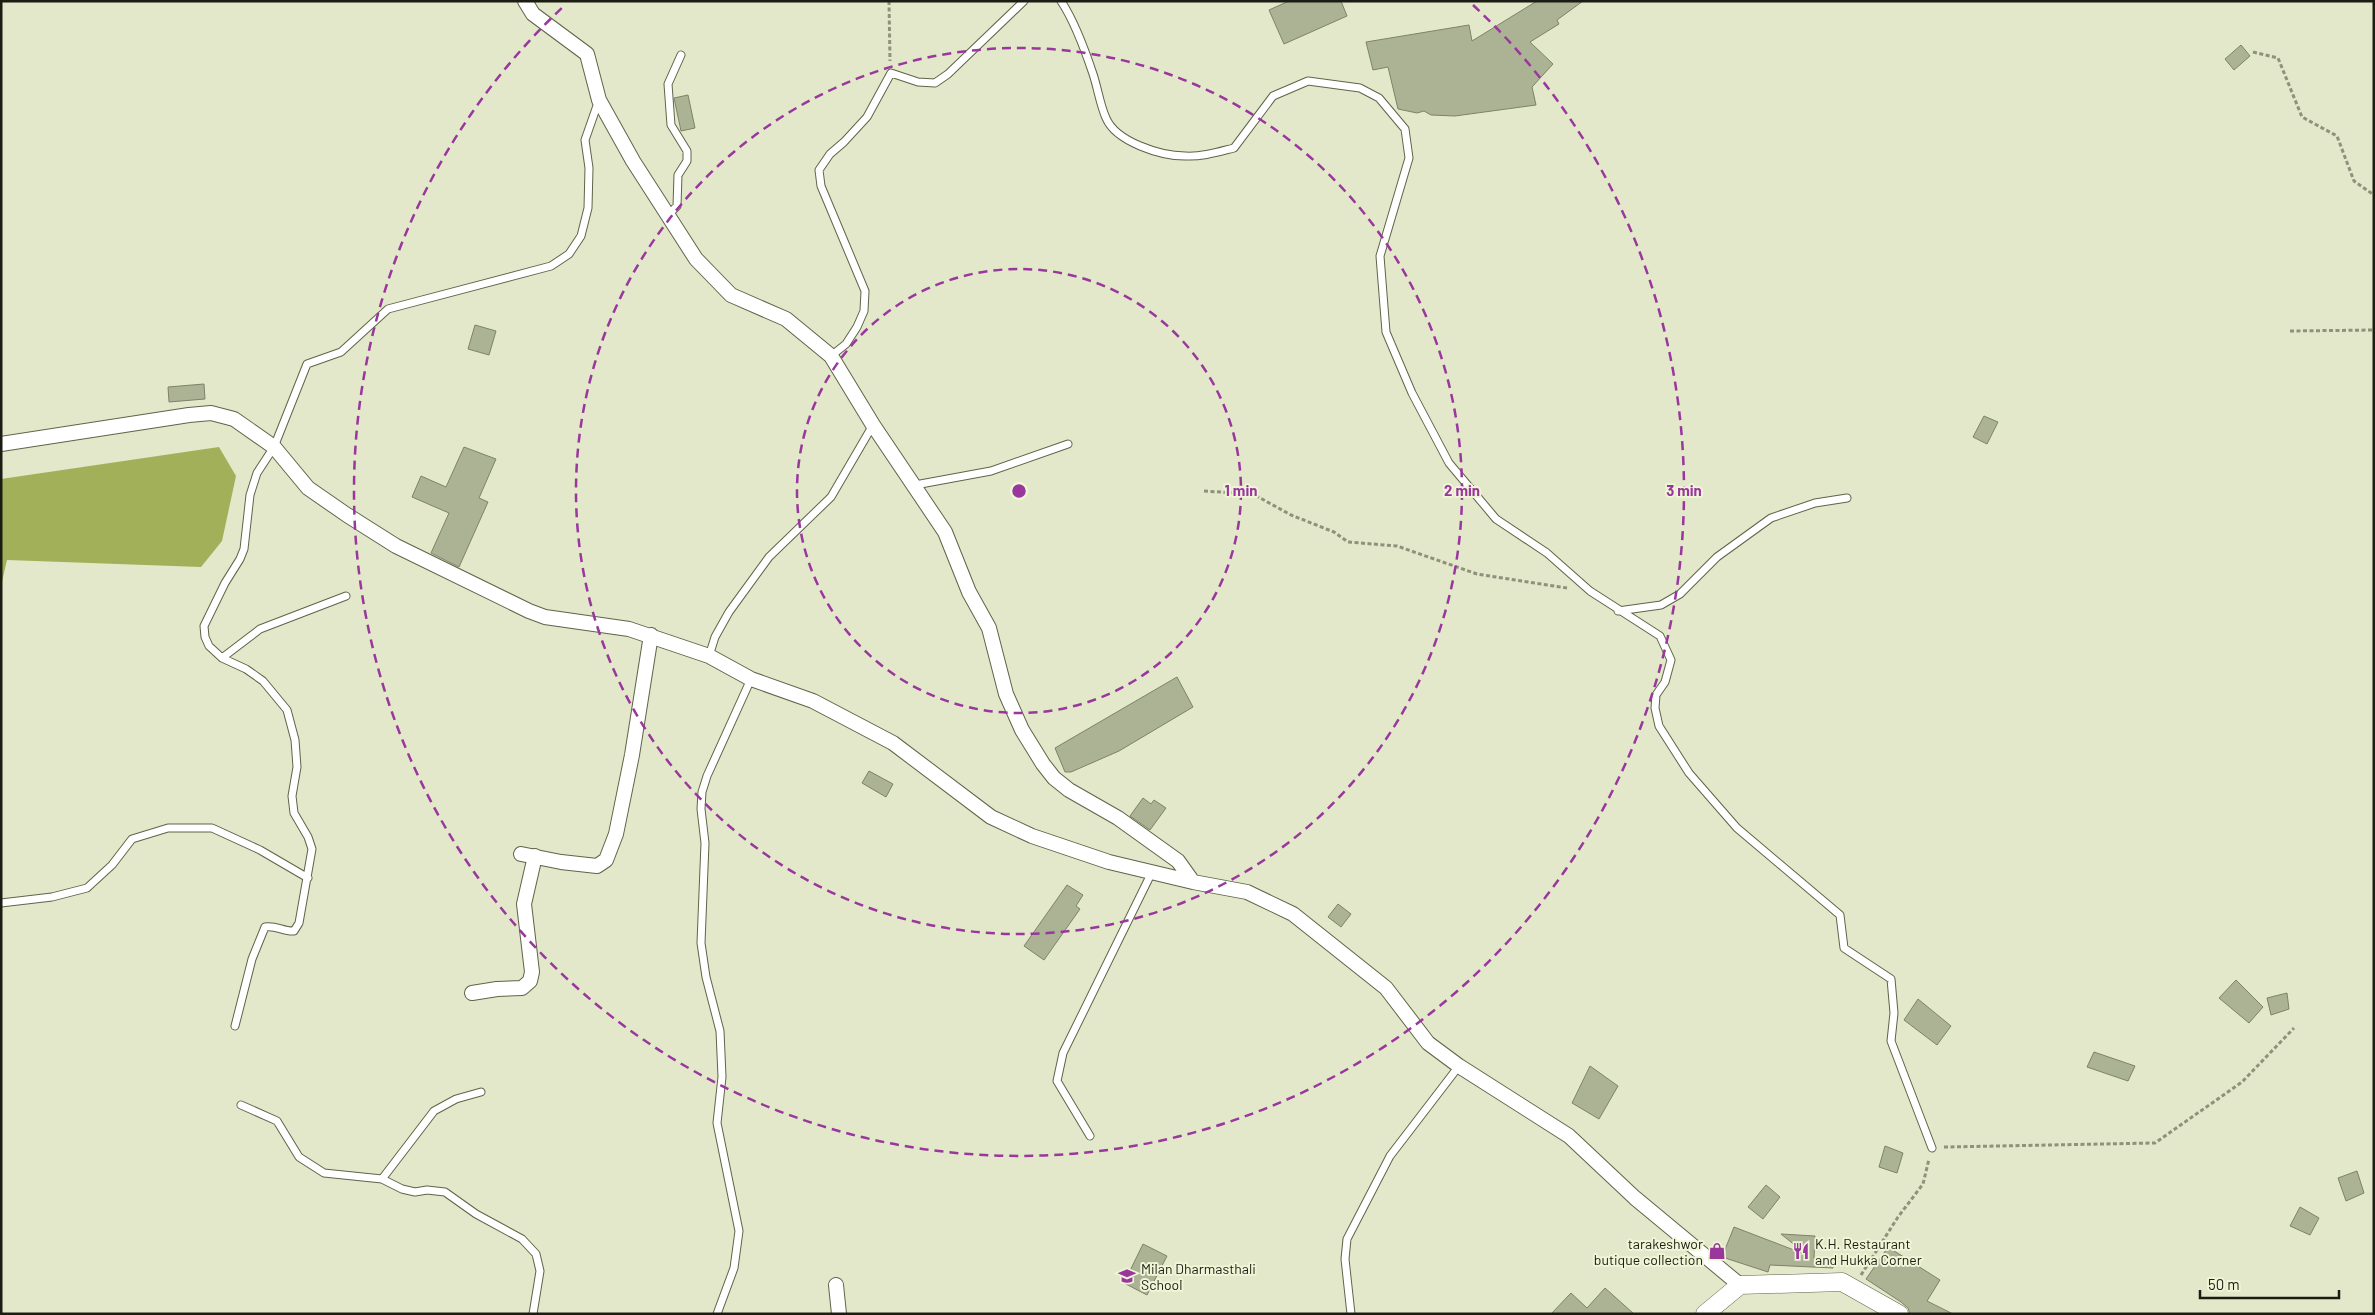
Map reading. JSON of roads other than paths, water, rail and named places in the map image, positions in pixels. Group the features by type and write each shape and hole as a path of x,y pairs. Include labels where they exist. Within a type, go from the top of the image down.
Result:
{"street":[{"path":"525,1 533,14 587,54 599,100 633,160 696,259 731,295 786,319 831,356 873,425 945,532 969,592 989,628 1006,694 1022,730 1043,764 1054,778 1069,790 1118,818 1178,862 1194,882"},
{"path":"1,444 211,413 234,418 274,447 308,488 396,546 470,583 545,617 629,629 651,635 709,656 752,679 813,701 892,743 991,817 1032,836 1109,862 1247,892 1293,914 1386,988 1428,1043 1459,1066 1569,1136 1635,1198 1740,1285"},
{"path":"472,993 496,989 522,988 530,981 532,972 524,904 528,855 597,866 606,860 616,834 632,754 651,635"},
{"path":"1705,1314 1740,1285 1842,1282 1899,1314"},
{"path":"836,1285 839,1314"}],"lane":[{"path":"831,356 846,344 857,327 864,311 865,291 821,186 819,170 830,154 867,117 891,73 918,82 935,83 948,74 1024,1"},
{"path":"1061,1 1068,11 1093,74 1106,120 1124,138 1140,147 1184,156 1206,155 1234,148 1273,96 1308,80 1360,88 1379,98 1405,130 1410,158 1380,256 1386,332 1412,393 1449,463 1496,519 1547,553 1590,591 1618,611 1660,636 1671,660 1665,682 1656,694 1655,708 1659,726 1689,773 1737,828 1840,915 1844,948 1891,978 1894,1013 1891,1041 1932,1148"},
{"path":"668,215 678,206 678,176 687,161 687,151 671,125 668,84 681,55"},
{"path":"235,1026 252,959 265,926 294,931 299,923 312,849 308,837 294,813 292,796 297,767 296,740 287,710 263,681 246,669 222,658 205,638 204,626 244,549 250,494 257,473 274,447 307,364 340,352 388,309 550,266 568,254 581,236 588,208 588,168 585,140 599,100"},
{"path":"709,656 715,637 729,612 770,557 831,497 873,425"},
{"path":"915,485 990,471 1068,444"},
{"path":"1618,611 1661,605 1680,594 1717,557 1772,518 1815,503 1846,498"},
{"path":"222,658 260,629 346,596"},
{"path":"717,1314 734,1268 739,1231 717,1123 722,1078 720,1031 706,976 701,943 705,843 701,809 702,792 707,776 752,679"},
{"path":"1,903 52,897 87,888 112,865 132,839 168,828 212,828 260,850 308,878"},
{"path":"1090,1136 1058,1081 1062,1053 1152,872"},
{"path":"1351,1314 1346,1259 1347,1239 1390,1156 1459,1066"},
{"path":"382,1179 434,1111 456,1098 481,1092"},
{"path":"241,1105 277,1121 300,1156 324,1173 382,1179 402,1189 415,1192 445,1192 476,1214 522,1239 536,1254 540,1271 533,1314"}],"place":[{"name":"tarakeshwor butique collection","path":"1717,1251"},
{"name":"K.H. Restaurant and Hukka Corner","path":"1801,1251"},
{"name":"Milan Dharmasthali School","path":"1127,1276"}]}
